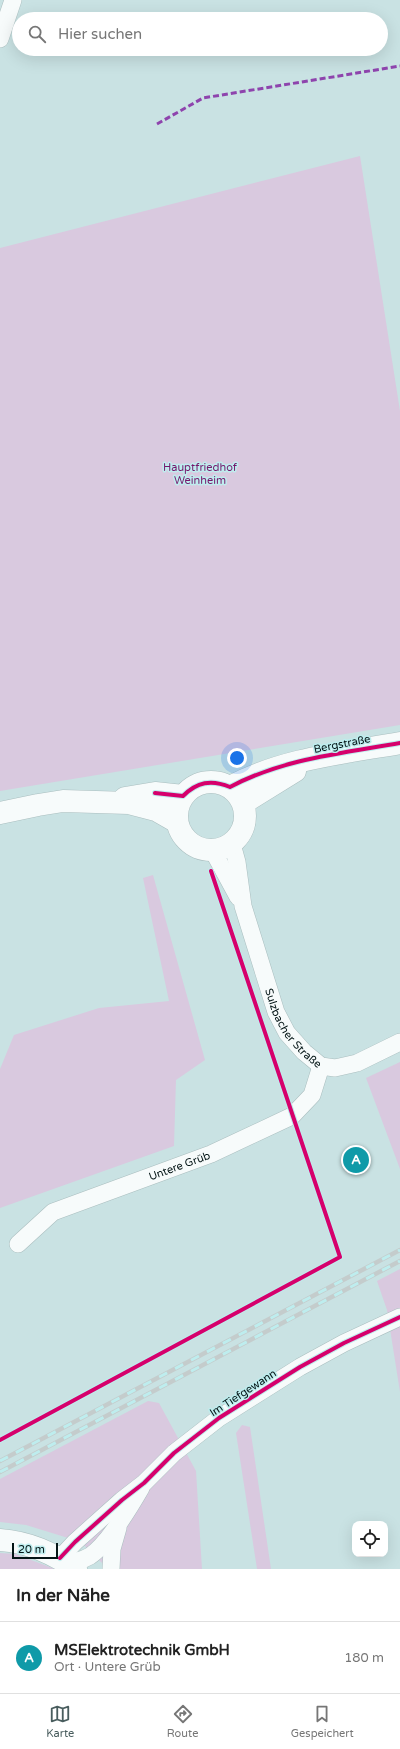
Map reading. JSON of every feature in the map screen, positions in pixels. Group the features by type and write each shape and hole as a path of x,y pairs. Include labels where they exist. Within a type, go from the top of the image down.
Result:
{"main road":[{"name":"Bergstraße","path":"236,795 247,778 264,772 317,758 400,743"},
{"path":"215,782 236,795 246,818 240,835 223,847 204,850 190,844 180,832 177,822 177,809 182,796 190,788 200,783 215,782"},
{"path":"100,802 155,793 182,796"},
{"path":"0,813 63,801 129,803 152,809 177,822"},
{"path":"0,1540 14,1541 39,1548 68,1565"}],"street":[{"path":"0,39 12,0"},
{"name":"Sulzbacher Straße","path":"223,847 276,1012 287,1033 304,1052 321,1066 336,1068 357,1063 400,1042"},
{"name":"Untere Grüb","path":"18,1244 53,1212 211,1154 292,1116 312,1095 321,1066"},
{"name":"Im Tiefgewann","path":"68,1565 122,1500 144,1483 169,1457 196,1436 264,1389 344,1343 400,1318"},
{"name":"Im Tiefgewann","path":"68,1565 90,1556 119,1523 130,1508 144,1483"},
{"name":"Im Tiefgewann","path":"111,1569 112,1549 119,1523"}],"green space":[{"name":"Hauptfriedhof Weinheim","path":"360,156 400,411 400,725 0,791 0,248"},
{"path":"153,875 205,1060 176,1080 174,1146 0,1208 0,1069 14,1035 99,1008 169,1001 143,878"},
{"path":"400,1062 400,1169 366,1078"},
{"path":"400,1269 400,1392 387,1310 377,1281"},
{"path":"148,1401 159,1403 196,1471 202,1569 106,1569 81,1542 26,1525 0,1522 0,1479"},
{"path":"242,1425 250,1427 271,1569 257,1569 236,1433"},
{"path":"0,1553 15,1554 55,1569 0,1569"}],"railway":[{"path":"0,1461 400,1250"},
{"path":"0,1472 400,1261"}],"marked path":[{"path":"157,124 203,98 400,66"}],"cycle path":[{"path":"155,793 183,796 188,791 205,783 217,783 230,787 250,777 292,763 400,743"},
{"path":"0,1440 340,1257 211,871"},
{"path":"60,1558 75,1542 122,1500 144,1483 174,1453 219,1418 300,1367 344,1343 400,1317"}],"place":[{"name":"MSElektrotechnik GmbH","path":"356,1160"}]}
